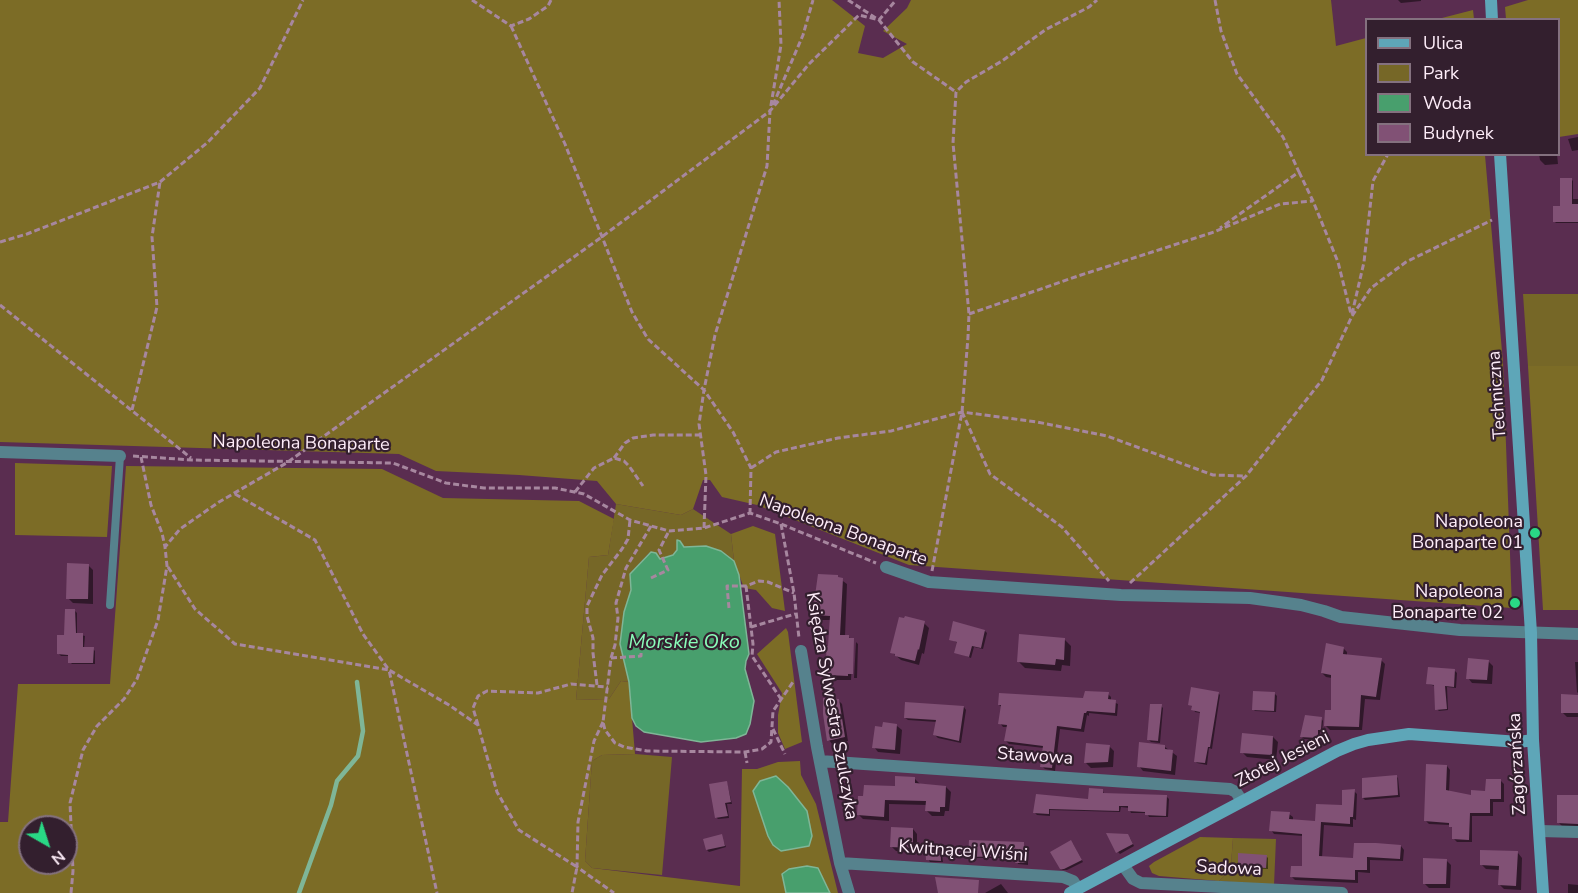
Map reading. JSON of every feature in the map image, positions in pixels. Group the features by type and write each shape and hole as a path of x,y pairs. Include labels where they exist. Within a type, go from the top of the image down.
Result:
{"street":[{"path":"1491,0 1492,18"},
{"name":"Techniczna","path":"1500,156 1531,633"},
{"path":"0,452 120,456"},
{"name":"Napoleona Bonaparte","path":"886,567 929,582 1121,595 1250,598 1301,605 1341,618 1460,630 1578,634"},
{"name":"Zagórzańska","path":"1531,633 1533,740 1543,893"},
{"name":"Księdza Sylwestra Szulczyka","path":"801,651 840,862 849,893"},
{"name":"Złotej Jesieni","path":"1074,891 1337,751 1368,740 1409,734 1518,742 1533,740"},
{"name":"Stawowa","path":"820,761 1230,789 1236,792 1242,801"},
{"path":"1540,831 1578,832"},
{"name":"Kwitnącej Wiśni","path":"840,862 1064,877 1073,881 1074,891"},
{"name":"Sadowa","path":"1123,865 1133,879 1141,883 1342,893"}],"lane":[{"path":"110,605 120,456"}],"path":[{"path":"0,242 27,234 160,182 208,142 260,88 303,0"},
{"path":"472,0 511,26 565,144 632,312 648,339 704,390 733,432 751,468 750,513"},
{"path":"511,26 529,19 548,6 550,0"},
{"path":"704,528 706,475 699,424 715,335 767,166 770,111 781,45 779,0"},
{"path":"770,111 803,34 813,0"},
{"path":"848,0 879,20 913,62 956,92"},
{"path":"879,20 896,0"},
{"path":"929,582 962,412 969,314 953,143 956,92 966,82 1002,61 1045,30 1089,7 1097,0"},
{"path":"1215,0 1221,31 1238,74 1283,137 1313,201 1338,262 1352,315"},
{"path":"165,548 180,529 219,502 288,462 603,236 770,111 809,64 859,15 879,20"},
{"path":"1352,315 1364,262 1373,182 1387,156"},
{"path":"1214,232 1299,172"},
{"path":"131,411 157,307 152,237 160,182"},
{"path":"969,314 1214,232 1281,204 1313,201"},
{"path":"962,412 990,474 1062,527 1121,595 1135,576 1171,547 1208,510 1246,477 1322,380 1352,315 1371,288 1406,262 1504,214"},
{"path":"0,305 192,460"},
{"path":"751,468 776,452 838,438 891,431 962,412 1038,422 1107,436 1213,475 1246,477"},
{"path":"575,492 594,468 614,459 625,443 633,438 652,435 700,435"},
{"name":"Napoleona Bonaparte","path":"120,456 192,460 393,463 446,483 484,489 555,488 584,494 630,520 669,531 704,528 750,513 886,567"},
{"path":"71,893 73,872 70,803 83,750 97,726 124,699 137,679 158,620 167,566 162,533 151,505 141,457"},
{"path":"614,459 624,461 643,486"},
{"path":"235,494 315,540 363,634 389,670 437,893"},
{"path":"597,685 593,638 587,616 588,606 602,574 628,538 630,520"},
{"name":"Księdza Sylwestra Szulczyka","path":"782,524 801,651"},
{"path":"572,893 577,867 578,822 594,741 603,722 611,658 615,645 618,618 616,603 626,568 651,525"},
{"path":"651,578 668,570 659,550 669,531"},
{"path":"167,566 195,609 235,644 389,670 478,725"},
{"path":"729,608 727,586 746,586 759,581 768,582 794,593"},
{"path":"746,586 752,656 781,699"},
{"path":"751,627 795,614"},
{"path":"611,658 641,656 641,641"},
{"path":"603,722 605,730 615,743 637,751 746,752 767,746 771,742 773,711 793,683 801,651"},
{"path":"608,687 571,684 538,693 487,691 478,696 473,708 497,792 519,830 614,893"},
{"path":"772,728 785,754"},
{"path":"746,752 747,763"}],"green space":[{"path":"1523,294 1578,294 1578,366 1528,366"},
{"path":"616,504 681,515 693,509 731,534 734,561 721,551 706,546 684,547 673,555 660,559 651,552 648,554 630,574 631,590 624,612 620,644 629,682 621,681 609,699 576,700 589,557 608,555"},
{"path":"635,754 672,757 662,875 592,868 585,861 592,761 602,755"},
{"path":"1233,838 1276,839 1274,885 1219,881 1231,865"}],"shaded area":[{"path":"0,0 832,0 865,26 858,53 883,58 907,44 883,31 907,8 911,0 1331,0 1336,46 1365,38 1365,156 1485,156 1503,363 1512,608 909,565 757,505 722,497 710,480 703,480 693,509 681,515 616,504 597,481 436,471 399,454 0,442"},
{"path":"1528,0 1578,0 1578,134 1560,137 1560,18 1506,18 1505,7"},
{"path":"1473,10 1474,18 1442,18"},
{"path":"1528,366 1578,366 1578,610 1543,610"},
{"path":"15,463 112,466 107,537 15,535"},
{"path":"126,466 382,469 443,498 579,501 614,519 608,555 589,557 576,700 609,699 621,681 629,682 635,754 602,755 592,761 585,861 592,868 740,886 742,769 757,769 778,762 800,761 801,775 816,804 838,893 0,893 0,822 8,822 18,684 110,684"},
{"path":"753,526 775,534 785,611 772,608 756,590 744,588 734,561 731,534"},
{"path":"786,628 802,742 785,749 778,733 782,693 757,654"},
{"path":"1200,837 1233,838 1231,865 1219,881 1159,876 1152,873 1149,866 1154,862"}],"water":[{"name":"Morskie Oko","path":"677,540 684,547 706,546 721,551 734,561 739,575 749,654 745,669 754,701 746,734 736,738 701,742 644,732 636,726 632,718 629,682 620,644 624,612 631,590 630,574 651,552 656,553 660,559 673,555 677,550"},
{"path":"776,776 807,811 812,836 809,846 781,851 773,845 768,836 753,791 760,781"},
{"path":"807,866 818,868 830,893 786,893 782,874 789,869"}],"building":[{"path":"1560,178 1572,178 1572,204 1578,204 1578,222 1553,222 1553,206 1560,206"},
{"path":"67,563 89,564 88,599 66,599"},
{"path":"818,574 838,575 843,578 840,635 849,635 849,638 854,638 853,674 848,674 848,676 827,675 826,646 828,646 830,616 815,615 816,603 814,603"},
{"path":"65,609 75,609 76,633 83,633 83,647 94,647 93,663 68,663 68,655 57,654 57,635 64,635"},
{"path":"905,616 925,621 915,661 890,653 899,617 904,618"},
{"path":"953,621 985,630 981,648 972,646 969,657 954,653 957,642 949,640"},
{"path":"1019,634 1065,638 1064,660 1056,659 1055,665 1017,662"},
{"path":"1326,643 1344,647 1343,654 1382,658 1376,697 1361,695 1359,727 1324,726 1325,710 1331,710 1331,675 1321,673"},
{"path":"1468,658 1489,660 1487,680 1466,679"},
{"path":"1428,667 1455,669 1454,687 1445,686 1447,709 1435,710 1434,685 1426,684"},
{"path":"1191,687 1219,692 1210,747 1208,747 1205,763 1194,762 1200,712 1191,710 1192,706 1188,705"},
{"path":"1085,691 1109,692 1108,699 1116,700 1115,713 1087,711 1084,713 1081,729 1057,726 1052,768 1040,767 1043,746 1004,741 1007,725 998,724 1001,705 998,705 999,693 1083,698"},
{"path":"1253,691 1275,692 1274,711 1252,710"},
{"path":"1561,694 1578,695 1578,713 1561,713"},
{"path":"823,698 839,699 845,737 827,741"},
{"path":"905,702 964,706 959,741 933,735 936,720 904,718"},
{"path":"1150,704 1162,704 1158,741 1147,740"},
{"path":"1305,715 1322,717 1318,738 1300,737"},
{"path":"883,722 897,724 895,750 872,748 875,726 882,727"},
{"path":"1242,733 1273,736 1272,755 1240,753"},
{"path":"1139,742 1165,745 1165,749 1173,750 1171,771 1137,767"},
{"path":"1086,743 1110,745 1108,762 1084,763"},
{"path":"1426,764 1447,765 1446,790 1471,795 1471,790 1485,791 1486,779 1501,779 1501,799 1490,799 1490,813 1470,813 1469,840 1452,839 1452,827 1449,827 1449,823 1424,821"},
{"path":"1397,775 1398,795 1362,798 1362,778"},
{"path":"895,776 915,777 915,783 946,786 945,807 940,807 940,812 925,811 926,801 885,800 884,817 857,815 858,796 863,796 864,785 895,786"},
{"path":"727,781 731,802 725,803 728,816 715,818 709,784"},
{"path":"1089,788 1103,789 1103,793 1167,795 1166,816 1128,811 1128,806 1119,806 1119,811 1049,809 1049,814 1033,813 1036,794 1088,799"},
{"path":"1355,789 1353,817 1350,817 1350,824 1321,822 1319,856 1353,858 1354,843 1376,843 1401,845 1400,859 1367,857 1367,870 1355,870 1355,880 1290,877 1291,866 1302,866 1302,834 1269,831 1271,811 1290,812 1289,819 1315,821 1316,804 1342,805 1342,790"},
{"path":"1557,795 1578,795 1578,824 1557,823"},
{"path":"891,827 913,828 913,848 890,847"},
{"path":"1106,833 1128,834 1133,844 1116,853"},
{"path":"722,834 725,846 706,850 703,839"},
{"path":"969,840 1024,842 1024,848 1027,848 1026,863 1015,863 1015,856 968,857"},
{"path":"1071,840 1082,860 1060,869 1050,852"},
{"path":"940,844 941,861 926,860 925,845"},
{"path":"1480,850 1518,851 1516,886 1498,885 1499,866 1480,865"},
{"path":"1238,853 1267,855 1266,868 1238,866"},
{"path":"1423,858 1447,859 1446,884 1423,884"},
{"path":"935,877 979,880 978,893 938,893"}],"waterway":[{"path":"299,893 331,805 337,781 358,756 363,731 357,682"}],"place":[{"name":"Napoleona Bonaparte 01","path":"1535,533"},
{"name":"Napoleona Bonaparte 02","path":"1515,603"}]}
